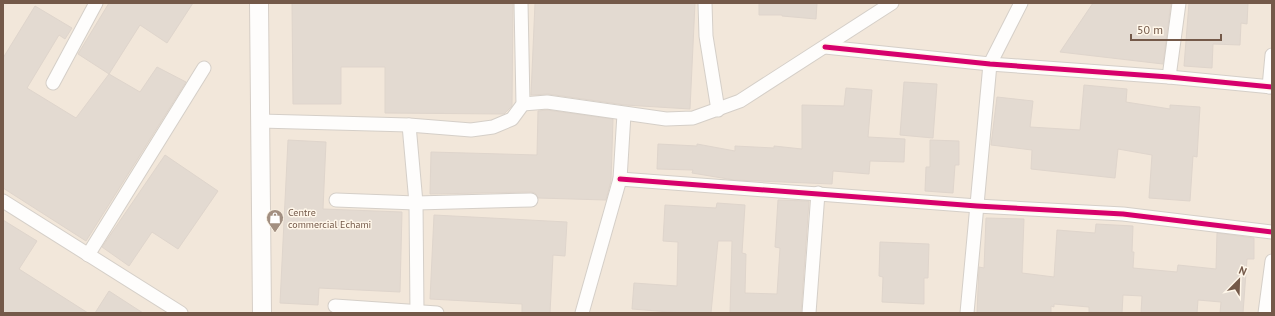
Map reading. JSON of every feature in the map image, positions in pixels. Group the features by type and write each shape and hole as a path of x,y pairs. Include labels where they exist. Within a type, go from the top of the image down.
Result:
{"street":[{"path":"53,83 96,3"},
{"path":"259,3 262,313"},
{"path":"260,121 409,124 471,130 493,127 512,119 523,104 521,3"},
{"path":"705,3 706,36 718,110"},
{"path":"523,104 547,102 666,119 693,118 740,101 892,3"},
{"path":"967,313 990,64 1021,3"},
{"path":"1168,77 1179,3"},
{"path":"825,47 990,64 1168,77 1270,87 1272,55"},
{"path":"88,255 204,68"},
{"path":"582,313 620,179 624,114"},
{"path":"409,124 416,203 417,312"},
{"path":"620,179 977,206 1123,214 1272,232"},
{"path":"809,313 818,193"},
{"path":"336,200 416,203 531,200"},
{"path":"3,201 182,313"},
{"path":"1265,313 1272,261"},
{"path":"335,306 437,313"}],"shaded area":[{"path":"3,3 1272,3 1272,313 3,313"}],"building":[{"path":"109,3 193,3 167,43 140,25 109,74 78,54"},
{"path":"292,3 513,3 512,106 504,114 385,113 385,67 341,67 341,104 293,104"},
{"path":"535,3 695,3 690,109 625,105 548,94 531,95"},
{"path":"759,3 817,3 816,19 782,15 759,15"},
{"path":"1093,3 1171,3 1163,64 1060,52"},
{"path":"1189,3 1248,3 1247,24 1241,23 1240,45 1213,44 1212,68 1184,66"},
{"path":"35,6 72,28 65,39 59,35 27,88 76,118 109,74 140,92 157,67 186,82 86,241 3,188 3,58"},
{"path":"904,82 937,84 933,138 900,135"},
{"path":"1084,85 1127,89 1126,102 1170,109 1170,105 1200,107 1197,157 1193,156 1190,201 1149,198 1152,155 1118,149 1115,178 1031,169 1032,150 991,145 997,97 1033,101 1030,127 1080,130"},
{"path":"846,88 872,90 868,137 905,139 904,162 870,161 869,174 833,171 832,184 734,180 692,173 693,170 657,169 658,144 697,146 697,144 735,151 735,146 774,148 774,146 802,149 802,105 844,106"},
{"path":"547,110 613,119 611,181 606,200 538,198 535,193 531,192 430,194 431,152 537,155 538,111"},
{"path":"288,140 326,142 323,209 402,212 400,292 319,288 318,305 280,303"},
{"path":"930,140 959,141 959,165 955,165 953,193 925,191 926,167 930,167"},
{"path":"165,155 218,191 178,249 152,232 129,266 102,247"},
{"path":"778,200 809,201 801,313 730,313 732,241 718,241 711,313 682,313 632,309 634,283 677,286 678,242 663,241 665,205 716,208 717,203 745,205 742,253 746,254 745,293 777,294 780,248 775,247"},
{"path":"434,215 567,222 565,256 553,255 550,313 522,313 522,304 430,299"},
{"path":"986,218 1024,219 1022,273 1054,277 1057,230 1095,233 1096,224 1133,226 1133,268 1177,272 1178,265 1216,269 1217,233 1254,238 1254,259 1247,259 1243,313 1220,313 1221,302 1198,300 1197,313 1141,313 1142,296 1123,295 1122,313 1089,312 1089,307 1054,304 1054,307 1051,306 1051,313 977,313 979,267 984,268"},
{"path":"3,220 37,241 19,269 88,313 3,313"},
{"path":"880,242 929,244 928,278 924,278 924,304 882,302 883,277 879,276"},
{"path":"109,291 143,313 95,313"}],"cycle path":[{"path":"825,47 990,64 1169,77 1272,87"},
{"path":"620,179 977,206 1123,214 1272,232"}],"place":[{"name":"Centre commercial Echami","path":"275,233"}]}
